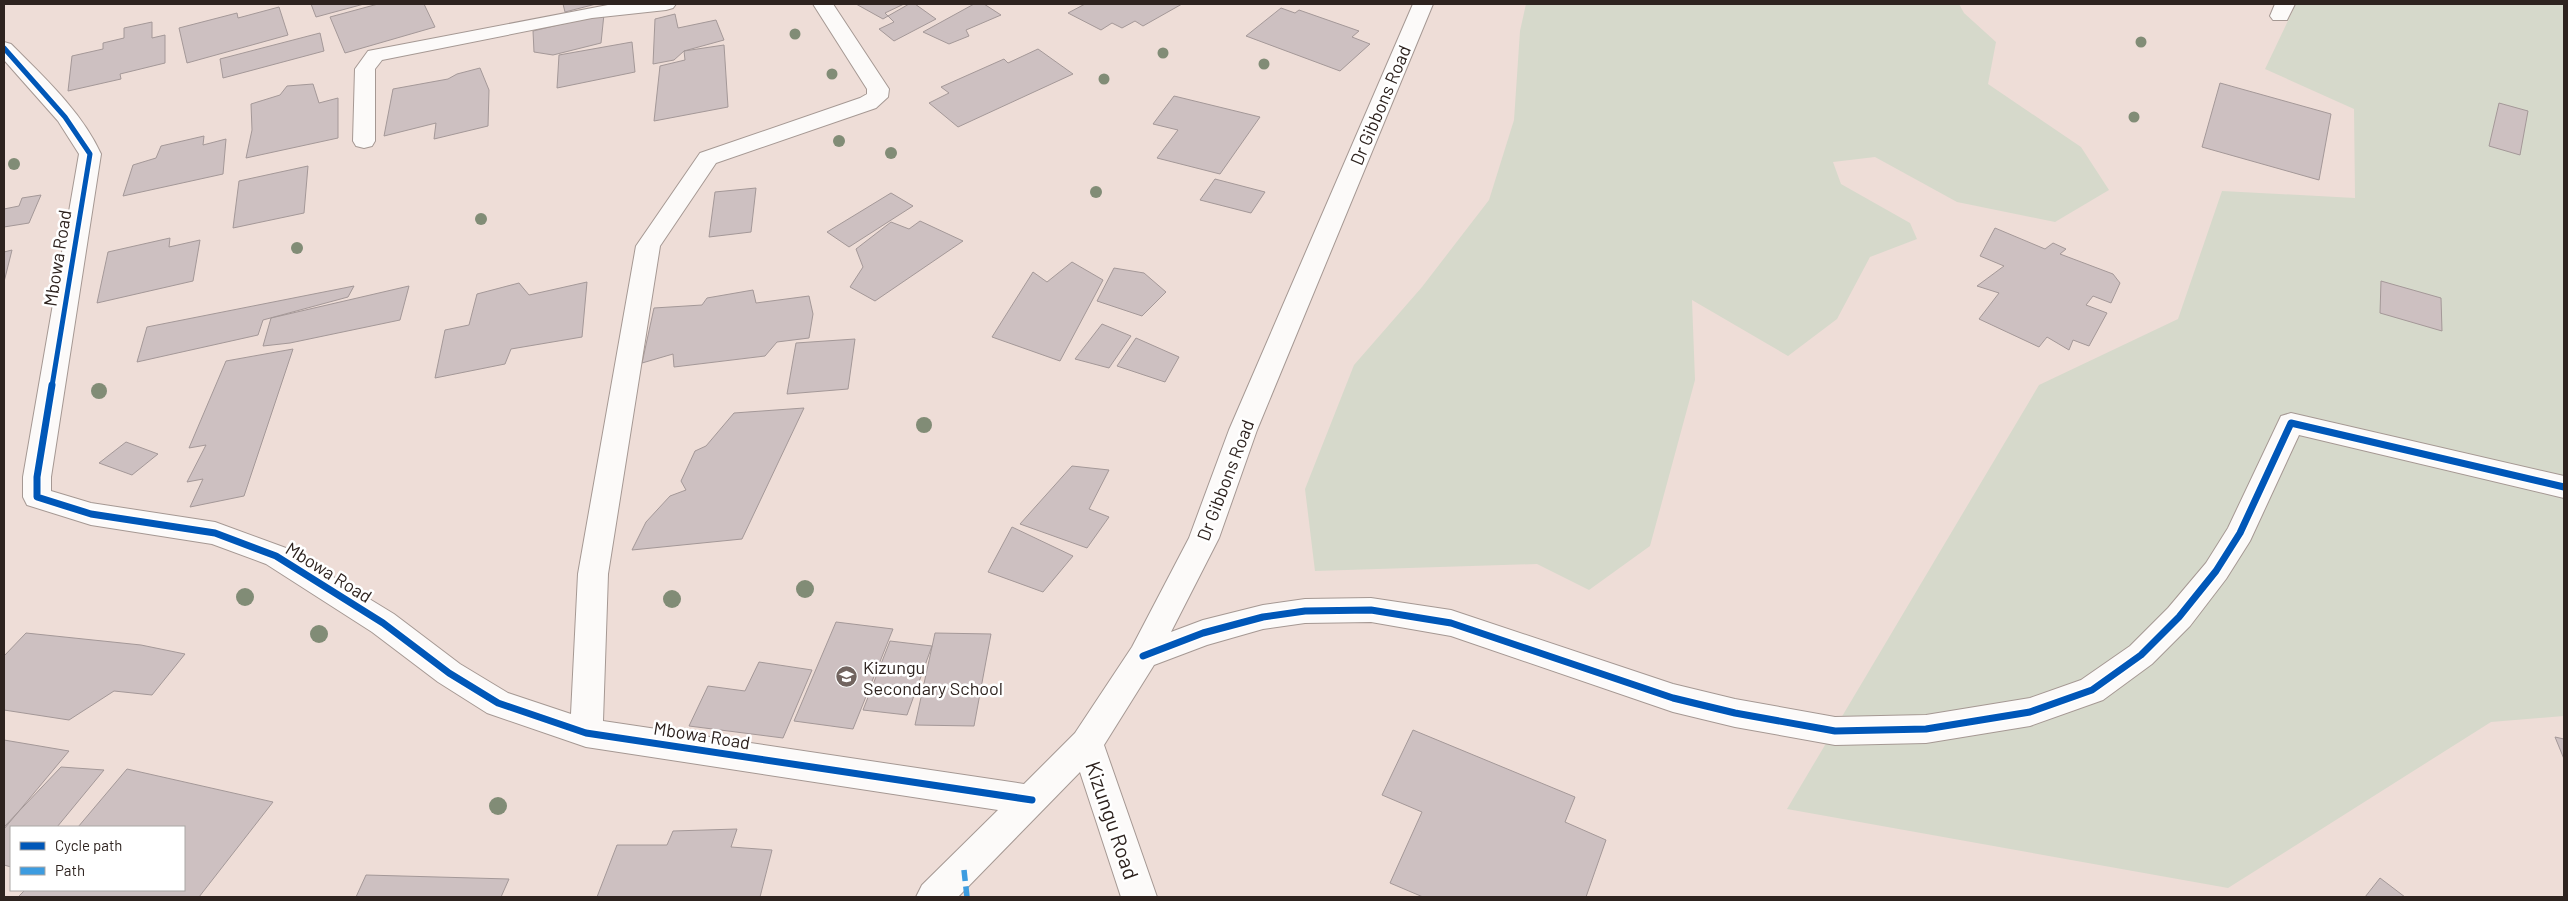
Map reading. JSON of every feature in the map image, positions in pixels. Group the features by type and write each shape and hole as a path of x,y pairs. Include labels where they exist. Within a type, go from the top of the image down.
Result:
{"street":[{"path":"364,141 366,69 376,55 592,12 666,4"},
{"path":"586,733 593,574 648,246 708,158 868,104 877,96 878,89 823,4"},
{"name":"Dr Gibbons Road","path":"934,897 1087,743 1143,656 1204,538 1243,430 1421,4"},
{"name":"Mbowa Road","path":"4,48 21,65 68,122 89,148 90,154 37,477 37,497 91,514 215,533 276,556 383,623 449,673 498,703 586,733 1032,800"},
{"path":"1143,656 1202,633 1263,617 1305,611 1370,610 1450,623 1673,698 1735,713 1835,731 1926,729 2030,712 2092,690 2142,655 2179,616 2216,571 2240,533 2292,423 2564,487"},
{"name":"Kizungu Road","path":"1087,743 1139,897"}],"shaded area":[{"path":"1526,4 1959,4 1964,13 1996,42 1988,84 2081,147 2109,190 2055,222 1957,202 1875,157 1833,162 1841,184 1910,223 1917,239 1870,257 1837,319 1788,356 1692,300 1695,380 1650,546 1589,590 1537,564 1315,571 1305,489 1354,365 1422,287 1489,200 1514,120 1520,31"},
{"path":"2296,4 2564,4 2564,716 2491,722 2228,888 1787,809 2039,385 2178,319 2222,191 2355,198 2354,109 2265,69"}],"building":[{"path":"311,4 364,4 316,17"},
{"path":"378,4 424,4 435,27 345,53 330,17"},
{"path":"563,4 596,4 565,12"},
{"path":"856,4 904,4 885,13 888,16 883,19"},
{"path":"909,4 915,4 936,19 894,41 879,29 894,22 888,16"},
{"path":"974,4 984,4 1001,15 966,30 969,36 949,44 923,32"},
{"path":"1085,4 1182,4 1143,26 1135,21 1122,28 1112,23 1101,30 1068,13"},
{"path":"279,7 288,35 187,63 179,28 237,13 238,18"},
{"path":"1281,8 1295,13 1299,10 1359,31 1352,37 1370,44 1340,71 1246,36"},
{"path":"604,14 601,43 553,55 534,52 533,31"},
{"path":"675,14 678,28 716,20 724,40 684,51 674,60 653,64 655,19"},
{"path":"152,22 152,38 165,35 165,63 120,74 121,79 68,91 72,56 103,49 103,43 124,38 124,28"},
{"path":"320,33 324,51 223,78 220,59"},
{"path":"632,42 635,72 557,88 559,55"},
{"path":"724,45 728,107 654,121 660,66 685,60 684,51"},
{"path":"1038,49 1073,74 958,127 929,103 949,93 941,87 1004,59 1008,63"},
{"path":"480,68 489,90 488,126 434,139 436,123 384,136 393,89 448,79 457,74"},
{"path":"2220,83 2331,114 2319,180 2202,147"},
{"path":"313,84 319,103 338,98 338,138 246,158 252,130 251,104 280,95 287,86"},
{"path":"1174,96 1260,117 1220,174 1157,158 1178,130 1153,124"},
{"path":"2499,103 2528,111 2520,155 2489,146"},
{"path":"204,136 203,145 226,139 223,174 123,196 133,165 156,158 161,146"},
{"path":"308,166 304,213 233,228 239,181"},
{"path":"1215,179 1265,192 1251,213 1200,200"},
{"path":"756,188 751,232 709,237 715,192"},
{"path":"891,193 913,206 849,247 827,232"},
{"path":"41,195 29,223 4,227 4,209 19,206 22,198"},
{"path":"920,221 963,241 875,301 850,287 863,267 856,249 891,222 909,229"},
{"path":"1995,228 2045,249 2053,243 2066,249 2060,254 2113,274 2120,283 2111,303 2093,296 2086,305 2107,313 2089,346 2073,340 2069,350 2047,337 2039,347 1979,319 1999,293 1977,286 2004,266 1980,256"},
{"path":"170,238 169,247 200,240 193,281 97,303 108,252"},
{"path":"12,250 4,282 4,252"},
{"path":"1072,262 1103,280 1060,361 992,337 1033,272 1047,282"},
{"path":"1114,268 1144,273 1166,292 1142,316 1097,301"},
{"path":"2381,281 2441,298 2442,331 2380,313"},
{"path":"587,282 582,337 511,349 505,364 435,378 445,330 469,325 477,294 519,283 529,295"},
{"path":"354,286 348,297 263,320 258,335 137,362 147,327"},
{"path":"409,286 400,320 290,343 263,346 271,318"},
{"path":"753,290 756,303 809,296 813,314 809,338 777,342 765,356 674,367 673,354 642,363 654,308 702,305 707,298"},
{"path":"1102,324 1131,336 1109,368 1075,359"},
{"path":"1136,338 1179,357 1165,382 1117,366"},
{"path":"855,339 848,389 787,394 796,343"},
{"path":"293,349 244,496 190,507 203,479 187,482 206,445 189,448 226,361"},
{"path":"804,408 742,539 632,550 646,522 670,496 686,490 681,481 695,451 706,446 734,413"},
{"path":"126,442 158,454 132,475 99,463"},
{"path":"1072,466 1109,470 1089,509 1109,517 1087,548 1020,524"},
{"path":"1012,527 1073,556 1043,592 988,572"},
{"path":"836,622 893,629 853,729 794,721"},
{"path":"26,633 141,645 185,654 152,695 114,691 69,720 4,710 4,656"},
{"path":"935,633 991,634 974,726 915,725"},
{"path":"890,641 932,646 907,715 863,710"},
{"path":"759,662 812,670 783,738 689,726 708,686 745,691"},
{"path":"1413,730 1575,797 1565,822 1606,840 1586,897 1423,897 1390,883 1422,812 1382,795"},
{"path":"2555,737 2564,739 2564,759"},
{"path":"4,740 69,751 4,829"},
{"path":"61,767 104,770 58,826 10,826 10,867 4,865 4,827"},
{"path":"127,769 273,802 199,897 18,897 24,891 185,891 185,826 79,826"},
{"path":"737,829 731,847 772,850 760,897 597,897 617,845 667,845 673,831"},
{"path":"366,875 509,879 501,897 356,897"},
{"path":"2380,878 2405,897 2365,897"}],"marked path":[{"path":"964,870 967,897"}],"cycle path":[{"path":"4,48 65,117 86,145 90,154 37,477 37,497 91,514 215,533 276,556 383,623 449,673 498,703 586,733 1032,800"},
{"path":"1143,656 1203,633 1263,617 1305,611 1371,610 1451,623 1673,698 1735,713 1835,731 1926,729 2030,712 2092,690 2141,655 2179,617 2216,571 2240,533 2291,423 2564,487"}],"place":[{"name":"Kizungu Secondary School","path":"847,677"}]}
